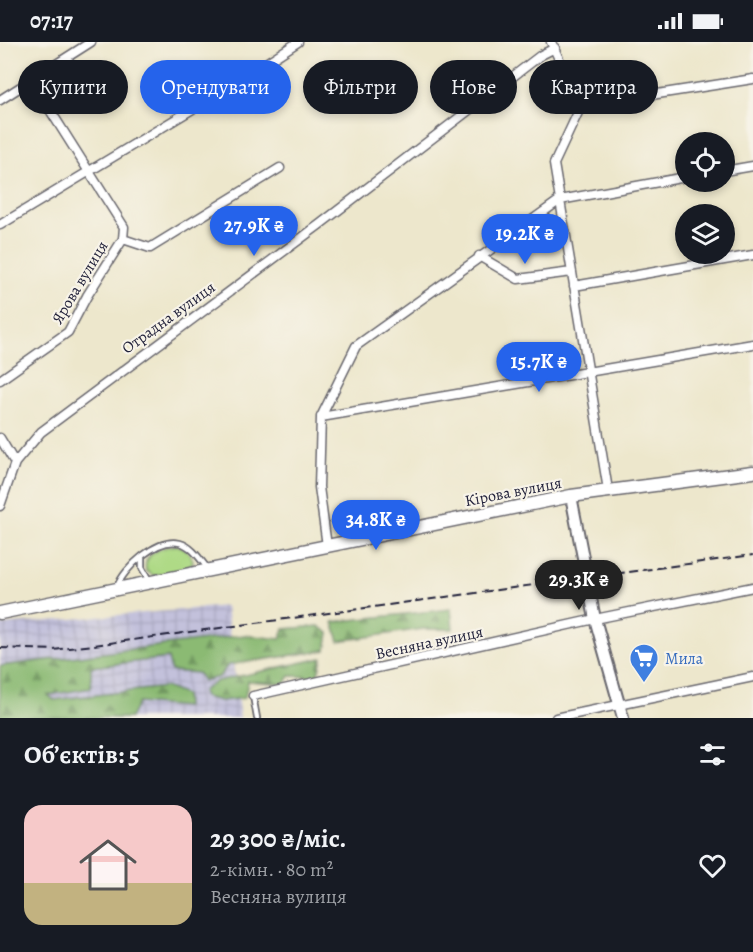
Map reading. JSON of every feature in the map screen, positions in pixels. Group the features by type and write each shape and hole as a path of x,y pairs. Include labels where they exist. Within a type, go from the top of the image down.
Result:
{"main road":[{"name":"Кірова вулиця","path":"0,614 571,496 753,472"}],"street":[{"path":"63,60 91,42"},
{"path":"0,225 298,42"},
{"path":"553,45 560,60"},
{"name":"Отрадна вулиця","path":"0,506 15,463 41,432 319,225 553,45"},
{"path":"658,94 753,79"},
{"path":"0,100 18,88"},
{"path":"52,114 124,227 123,239"},
{"path":"577,114 554,164 608,490"},
{"path":"735,169 753,166"},
{"name":"Ярова вулиця","path":"0,380 68,332 87,296 123,239 150,248 280,168"},
{"path":"327,546 319,487 321,417 356,345 560,200 675,179"},
{"path":"574,285 753,255"},
{"path":"479,256 518,279 572,272"},
{"path":"321,417 753,344"},
{"path":"0,438 15,463"},
{"path":"571,496 595,619 623,718"},
{"name":"Весняна вулиця","path":"253,696 595,619 753,587"},
{"path":"556,718 753,677"}],"lane":[{"path":"117,588 120,579 156,546 182,543 189,547 210,571"},
{"path":"142,558 142,568 150,582"},
{"path":"253,696 257,718"}],"shaded area":[{"path":"226,606 240,718 0,718 0,625"}],"green space":[{"path":"175,545 187,550 190,555 193,561 189,569 154,576 146,571 150,555 164,547"},
{"path":"451,609 453,629 423,629 339,641 333,622"},
{"path":"319,626 329,633 326,650 228,665 219,677 203,681 198,673 171,671 168,658 91,667 91,688 48,695 54,700 165,687 185,695 186,707 138,703 130,718 0,717 0,666 245,635 280,639 284,629"},
{"path":"322,658 317,677 290,676 285,684 248,681 245,698 221,701 204,697 202,691 217,681"}],"railway":[{"path":"0,648 53,650 110,643 753,555"}],"place":[{"name":"Мила","path":"644,684"}]}
